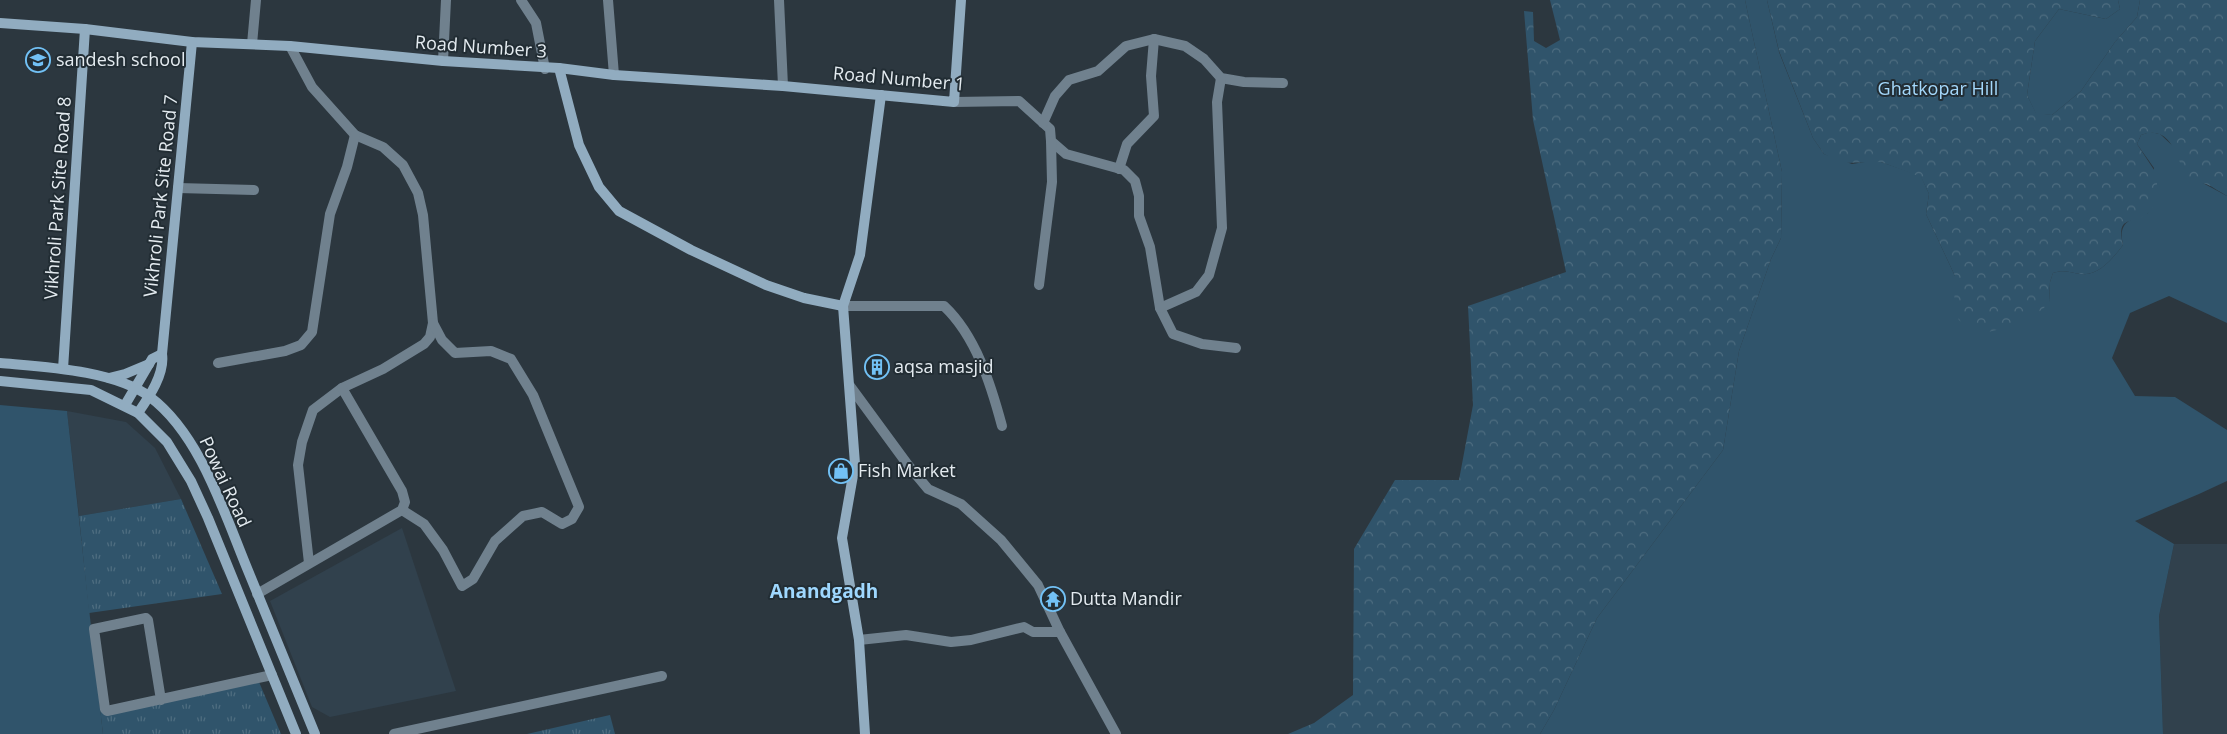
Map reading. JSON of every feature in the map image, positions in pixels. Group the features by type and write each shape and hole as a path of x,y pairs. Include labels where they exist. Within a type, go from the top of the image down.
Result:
{"street":[{"path":"252,44 256,0"},
{"path":"443,62 446,0"},
{"path":"521,0 536,23 545,69"},
{"path":"608,0 614,75"},
{"path":"779,0 783,86"},
{"path":"954,102 961,0"},
{"name":"Road Number 3","path":"0,23 85,29 192,42 290,46 443,62 545,69 559,68 579,145 600,187 619,211 691,250 766,285 804,298 843,306"},
{"name":"Vikhroli Park Site Road 8","path":"63,369 85,29"},
{"path":"1119,169 1127,144 1154,116 1151,76 1154,39"},
{"path":"1043,123 1055,96 1069,80 1098,71 1126,46 1154,39 1185,46 1204,59 1222,78 1244,82 1283,83"},
{"name":"Vikhroli Park Site Road 7","path":"138,413 150,396 164,364 162,354 192,42"},
{"path":"290,46 312,87 355,135 383,146 403,166 418,193 423,215 433,323 430,337 424,344 383,369 342,388 313,410 302,442 298,465 309,563"},
{"name":"Road Number 1","path":"559,68 614,75 783,86 954,102 1019,100 1050,129 1051,141"},
{"path":"1160,308 1196,292 1209,275 1222,228 1217,102 1222,78"},
{"path":"865,734 859,640 842,538 855,464 843,306 860,255 881,95"},
{"path":"218,363 285,351 301,345 312,332 330,214 347,167 355,135"},
{"path":"1051,141 1066,154 1124,170 1135,181 1139,196 1139,216 1150,247 1160,308 1174,334 1202,344 1236,348"},
{"path":"1039,285 1052,182 1051,141"},
{"path":"178,188 254,190"},
{"path":"843,306 944,306 956,318 992,388 1002,426"},
{"path":"402,510 424,524 443,550 462,586 472,579 495,541 522,516 542,512 562,524 572,519 579,507 533,395 511,359 491,351 455,353 442,340 433,323"},
{"path":"125,405 152,359 162,354"},
{"name":"Powai Road","path":"0,363 63,369 109,378 150,396 182,429 207,472 315,734"},
{"path":"109,378 125,374 149,364"},
{"name":"Powai Road","path":"0,382 91,390 138,413 167,442 191,481 208,518 296,734"},
{"path":"850,386 928,489 961,504 1001,540 1038,585 1060,632 1116,734"},
{"path":"257,594 402,510 405,502 402,491 342,388"},
{"path":"161,700 148,620 146,618 94,629 106,710 161,700 272,675"},
{"path":"859,640 906,635 951,642 971,640 1024,627 1033,632 1060,632"},
{"path":"394,734 662,676"}],"shaded area":[{"path":"67,411 126,422 155,448 181,499 79,516"},
{"path":"402,528 456,691 330,717 312,707 270,601"},
{"path":"2174,544 2227,544 2227,734 2163,734 2159,616"}],"green space":[{"path":"1550,0 1745,0 1782,172 1781,238 1771,259 1739,351 1723,450 1597,618 1554,710 1540,734 1288,734 1314,723 1353,695 1354,549 1395,480 1459,480 1473,405 1468,306 1566,272 1533,120 1524,11 1533,12 1534,41 1546,48 1560,40"},
{"path":"1745,0 1767,0 1779,52 1813,138 1824,154 1852,164 1871,161 1881,162 1921,176 1929,194 1926,214 1955,276 1956,293 2049,302 2050,282 2053,273 2064,271 2088,274 2105,265 2123,245 2122,231 2126,223 2148,213 2154,168 2137,144 2141,135 2150,132 2160,134 2175,148 2188,175 2227,196 2227,323 2169,296 2130,313 2112,358 2135,396 2175,397 2227,430 2227,481 2135,521 2174,544 2159,616 2163,734 1540,734 1554,710 1597,618 1723,450 1739,351 1771,259 1781,238 1782,172"},
{"name":"Ghatkopar Hill","path":"1767,0 2118,0 2120,9 2106,19 2059,9 2035,41 2027,95 2036,113 2052,115 2081,91 2115,42 2137,17 2140,0 2227,0 2227,196 2206,184 2194,182 2188,177 2174,150 2162,135 2153,133 2141,135 2137,144 2158,176 2153,207 2147,214 2123,225 2121,236 2123,245 2110,260 2100,269 2088,274 2064,271 2053,273 2050,282 2049,302 2043,309 2017,325 1984,333 1966,326 1959,320 1954,311 1955,276 1926,214 1929,194 1921,177 1881,162 1842,163 1824,154 1813,138 1779,51"},
{"path":"2118,0 2140,0 2137,17 2115,42 2081,91 2052,115 2036,114 2027,95 2035,41 2059,9 2106,19 2120,9"},
{"path":"0,405 67,411 103,734 0,734"},
{"path":"181,499 222,594 89,613 79,516"},
{"path":"259,682 281,734 103,734 100,708"},
{"path":"610,715 615,734 527,734"}],"place":[{"name":"sandesh school","path":"38,60"},
{"name":"aqsa masjid","path":"877,367"},
{"name":"Fish Market","path":"841,471"},
{"name":"Dutta Mandir","path":"1053,599"}],"district":[{"name":"Anandgadh","path":"824,591"}]}
